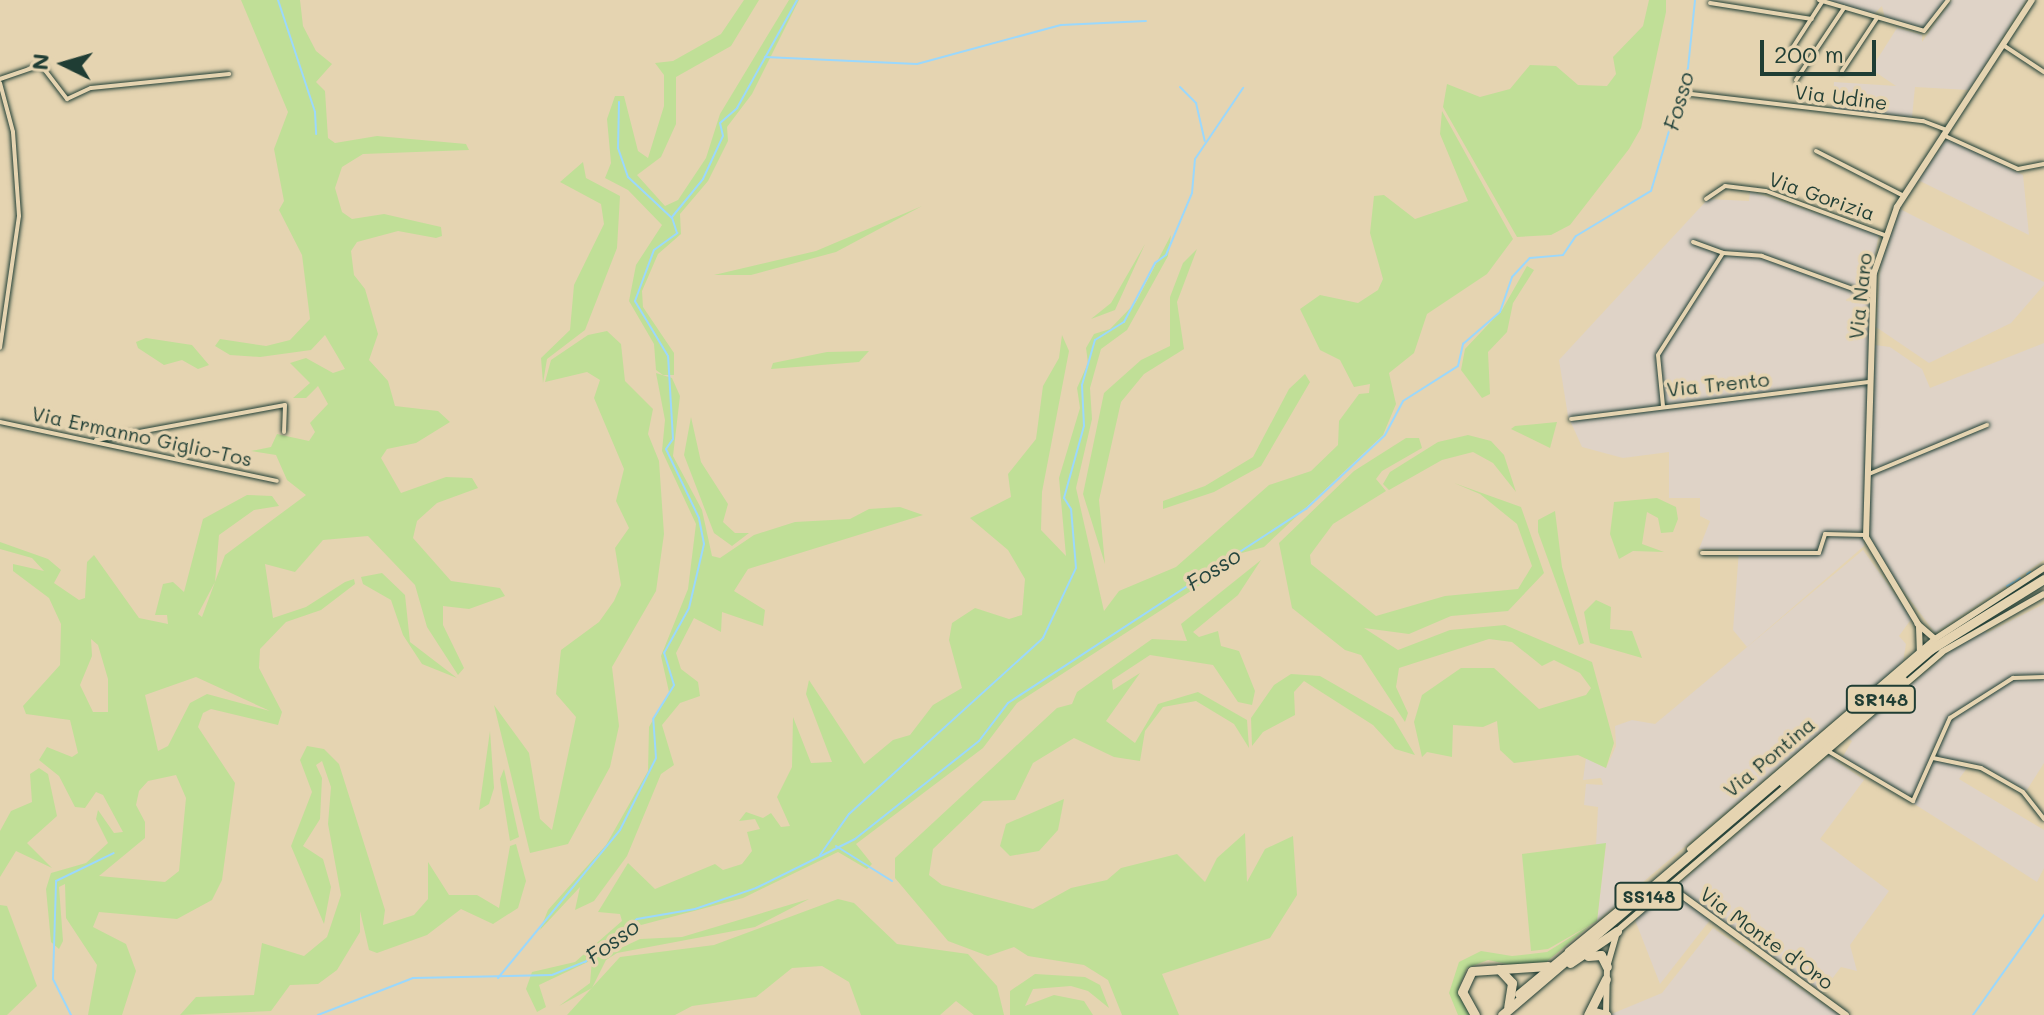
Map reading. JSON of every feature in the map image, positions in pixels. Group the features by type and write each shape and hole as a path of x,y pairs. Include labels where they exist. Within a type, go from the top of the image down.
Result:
{"highway":[{"name":"SR148","path":"1728,825 1970,625 2044,582"},
{"name":"SR148","path":"1728,825 1956,629 2044,582"},
{"path":"1868,717 1892,690"},
{"name":"Via Pontina","path":"1501,1015 1728,825"},
{"name":"Via Pontina","path":"1509,1010 1570,963 1728,825"},
{"path":"1570,963 1617,931"},
{"path":"1501,1015 1548,966 1589,941"},
{"path":"1570,963 1597,954 1607,967"},
{"path":"1475,1015 1463,998 1464,982 1475,969 1492,965 1526,971 1548,966"},
{"path":"1492,965 1511,980 1509,1010"},
{"path":"1606,979 1590,1013 1606,1015"}],"street":[{"path":"1793,47 1821,1 1926,30 1948,0"},
{"name":"Via Naro","path":"1865,535 1872,296 1884,235 1904,196 2032,0"},
{"path":"1710,3 1812,19"},
{"path":"1796,80 1844,8"},
{"path":"1842,71 1877,18"},
{"path":"2003,45 2044,72"},
{"path":"0,348 19,212 11,123 0,81 41,65 67,99 91,88 229,74"},
{"name":"Via Udine","path":"1683,93 1919,120 2018,169 2044,164"},
{"path":"1816,151 1904,196"},
{"name":"Via Gorizia","path":"1706,199 1725,186 1766,191 1884,235"},
{"path":"1693,242 1723,253 1762,256 1872,296"},
{"path":"1663,406 1658,355 1723,253"},
{"name":"Via Trento","path":"1571,419 1869,382"},
{"path":"94,441 285,405 284,432"},
{"name":"Via Ermanno Giglio-Tos","path":"0,422 277,481"},
{"path":"1867,475 1987,425"},
{"path":"1702,553 1819,553 1825,534 1865,535 1918,624 1935,639"},
{"name":"Via Pontina","path":"1563,955 1920,651 2044,568"},
{"name":"Via Pontina","path":"1617,931 1964,636 2044,594"},
{"path":"1918,624 1920,651"},
{"path":"1828,751 1911,801 1952,717 2013,678 2044,677"},
{"path":"1933,758 1977,766 2025,793 2044,819"},
{"name":"Via Monte d'Oro","path":"1669,886 1846,1015"},
{"path":"1606,1015 1607,967 1617,931"}],"shaded area":[{"path":"1828,0 1946,0 1924,29 1885,18 1882,6 1873,15"},
{"path":"1952,0 2026,0 1969,90 1915,87 1912,117 1832,109 1834,82 1896,86 1871,69 1897,28 1922,35 1922,42"},
{"path":"1947,138 2023,175 2029,235 1918,180"},
{"path":"1750,191 1879,234 1870,281 1864,546 1747,647 1733,630 1739,550 1699,549 1710,521 1700,516 1700,498 1669,498 1669,452 1623,458 1582,447 1568,416 1559,360 1708,199 1749,201"},
{"path":"1900,209 2044,282 2044,285 2011,323 1929,363 1876,327 1881,262"},
{"path":"2044,343 2044,560 1935,633 1876,554 1869,533 1875,345 1890,347 1922,369 1930,388"},
{"path":"1863,550 1912,618 1899,636 1906,644 1903,662 1597,921 1606,844 1596,845 1598,807 1584,805 1586,784 1603,785 1601,778 1583,780 1586,758 1606,768 1616,746 1615,726 1632,720 1655,724"},
{"path":"2044,604 2044,763 2025,793 1970,764 1959,779 2044,830 2044,868 2037,882 1842,758 1852,741 1848,738 1962,641 1981,627 1987,633"},
{"path":"1829,756 1864,780 1820,839 1889,891 1850,945 1857,971 1841,967 1822,992 1675,887"},
{"path":"1669,889 1710,920 1660,984 1635,920"},
{"path":"1713,928 1839,1015 1609,1015 1662,993"}],"green space":[{"path":"241,0 300,0 303,26 316,51 332,64 316,82 325,91 328,138 335,143 377,136 466,144 469,150 363,154 342,167 335,188 342,212 352,219 384,214 441,227 442,236 436,238 398,231 357,242 351,251 354,275 365,289 378,334 369,360 388,381 395,406 438,411 450,422 416,443 387,449 381,458 401,493 446,477 472,478 478,488 437,503 417,521 413,538 451,581 500,588 505,596 469,609 443,606 443,625 464,668 458,675 427,627 415,585 368,536 323,540 295,572 265,564 273,618 306,607 345,582 354,579 355,584 321,610 286,622 260,649 259,668 282,712 278,725 211,709 203,713 198,727 235,783 222,880 212,900 177,919 99,912 93,927 126,944 136,971 122,1015 88,1015 97,965 66,918 65,884 59,887 63,941 59,949 51,942 46,889 51,873 86,863 108,843 96,819 98,810 114,833 123,832 103,795 96,792 85,808 75,807 59,776 39,760 47,747 72,757 78,753 70,720 26,714 23,706 60,665 61,624 49,598 13,571 13,564 44,571 32,558 0,549 0,542 48,559 61,570 54,583 79,600 85,598 87,562 94,555 139,618 168,624 167,615 155,615 163,584 173,582 184,592 203,519 247,495 272,496 279,506 254,510 219,535 215,582 225,555 306,495 287,480 276,455 251,451 271,447 277,434 309,441 315,432 310,423 328,404 318,386 306,398 293,398 310,383 290,363 306,358 333,373 345,369 325,335 311,350 260,357 230,355 215,346 220,339 266,346 290,340 310,319 302,255 279,210 284,201 274,149 288,112","holes":["215,582 202,617 198,614","91,639 98,645 108,679 108,712 93,712 80,685 92,656","196,677 270,711 207,694 190,703 168,746 158,751 145,695","176,775 186,798 179,871 165,882 99,876 145,838 145,822 136,805 139,791 148,781"]},
{"path":"744,0 759,0 731,46 676,77 676,124 661,157 637,175 665,206 678,200 706,158 720,114 789,0 799,0 752,94 727,127 728,141 708,181 680,214 681,234 658,254 642,291 643,307 674,353 674,375 663,375 656,370 654,344 629,301 636,265 662,225 628,190 605,178 611,163 607,119 615,96 624,96 638,151 648,158 664,106 664,75 655,63 673,61 721,34"},
{"path":"1649,0 1666,0 1666,12 1641,128 1629,149 1570,225 1551,235 1517,237 1443,107 1447,84 1480,97 1510,89 1530,65 1556,66 1578,85 1607,86 1616,74 1613,57 1643,26"},
{"path":"1442,111 1513,239 1487,274 1427,314 1414,353 1389,373 1396,404 1383,435 1264,547 1238,554 1225,569 1017,703 983,748 856,844 872,864 867,869 838,852 743,898 626,929 604,947 608,954 640,939 682,937 809,899 755,927 617,953 606,960 592,988 559,1006 590,983 592,960 539,985 546,1007 537,1012 526,989 532,972 575,962 622,921 620,914 598,912 628,863 655,889 715,864 723,870 742,864 752,851 747,832 760,829 755,819 739,821 746,812 763,818 771,813 781,827 790,826 777,797 792,767 793,717 811,763 832,762 806,694 809,680 864,764 893,740 910,735 933,705 962,688 949,640 952,623 975,608 1009,619 1022,615 1025,579 1008,550 970,518 1011,497 1008,474 1036,439 1043,386 1059,358 1062,335 1069,351 1042,492 1041,530 1066,556 1059,478 1080,408 1077,388 1088,363 1086,348 1094,334 1110,329 1136,302 1171,235 1168,256 1127,330 1101,349 1090,388 1092,419 1076,488 1104,611 1119,591 1176,567 1269,485 1311,471 1338,445 1339,421 1359,394 1369,393 1370,384 1354,387 1340,360 1320,350 1300,309 1320,295 1358,303 1378,290 1383,279 1370,233 1374,196 1384,195 1415,219 1468,201 1440,134"},
{"path":"583,162 586,178 620,196 617,248 585,330 547,359 543,383 541,358 570,330 574,285 604,224 601,204 560,182"},
{"path":"922,206 836,252 751,275 714,275 816,251"},
{"path":"1145,244 1115,310 1091,319 1111,303"},
{"path":"1197,249 1177,302 1184,349 1144,374 1121,402 1099,500 1105,564 1083,494 1104,393 1141,360 1170,346 1170,297 1183,263"},
{"path":"1527,266 1534,270 1513,303 1507,332 1488,352 1490,394 1482,398 1461,370 1465,349 1502,310"},
{"path":"607,331 621,344 625,381 653,409 648,434 659,461 664,534 656,591 612,667 619,726 610,767 568,844 530,853 494,705 529,753 540,819 552,830 576,717 556,694 561,650 599,622 614,601 621,585 615,548 629,528 616,501 624,469 594,398 600,380 587,372 545,382 551,360 588,335"},
{"path":"146,338 192,345 209,365 198,369 182,360 164,365 138,348 136,342"},
{"path":"869,351 859,362 771,369 773,363 827,352"},
{"path":"656,373 672,378 680,396 673,456 702,510 712,556 720,558 754,535 795,522 850,519 869,509 900,507 923,515 748,569 734,591 765,610 763,626 722,612 721,632 694,618 676,653 681,669 698,682 700,696 680,703 662,725 674,765 661,774 627,856 594,901 575,910 580,887 540,930 548,910 606,845 648,771 649,727 669,692 661,656 688,589 696,524 662,451 665,420"},
{"path":"1305,374 1310,382 1261,466 1214,492 1163,509 1163,501 1205,486 1253,457 1289,389"},
{"path":"691,417 701,462 728,504 723,522 735,533 749,533 732,546 714,533 684,455"},
{"path":"1557,422 1550,448 1511,429 1515,426"},
{"path":"1468,435 1491,441 1504,455 1516,492 1493,463 1473,452 1442,460 1389,490 1383,484 1390,472 1438,442"},
{"path":"1406,438 1419,438 1422,448 1382,471 1376,479 1386,491 1333,524 1310,555 1311,564 1376,616 1445,596 1518,589 1532,566 1517,524 1480,494 1454,483 1521,507 1544,573 1508,611 1451,616 1409,634 1364,628 1398,650 1450,630 1505,625 1592,662 1614,743 1606,768 1578,755 1514,763 1500,750 1497,721 1483,727 1453,725 1452,757 1427,752 1422,757 1414,722 1422,695 1461,668 1494,668 1539,709 1586,695 1591,688 1580,673 1554,660 1542,666 1512,642 1489,639 1399,668 1396,687 1408,713 1405,722 1361,655 1345,650 1292,608 1279,543 1354,471"},
{"path":"1657,498 1676,507 1678,519 1673,532 1661,533 1658,518 1647,512 1642,544 1664,552 1633,551 1619,559 1610,534 1614,502"},
{"path":"1555,511 1562,567 1584,643 1579,645 1538,532 1538,520"},
{"path":"1261,560 1238,595 1193,632 1199,637 1218,631 1221,646 1239,651 1255,691 1252,705 1238,702 1213,665 1150,655 1112,680 1113,690 1140,673 1106,721 1135,743 1158,704 1198,692 1247,720 1249,748 1234,724 1196,701 1163,707 1145,731 1140,761 1114,757 1074,738 1033,763 1015,800 983,801 933,849 929,875 942,885 1033,909 1071,888 1107,880 1121,868 1177,854 1205,882 1217,858 1245,833 1247,882 1265,849 1293,836 1297,895 1270,938 1162,974 1179,1015 1122,1015 1108,980 1084,965 1028,956 1014,947 988,956 948,941 895,878 895,858 1057,708 1072,704 1077,692 1152,639 1187,641 1181,624"},
{"path":"382,573 405,595 410,642 457,678 422,664 403,635 391,600 363,584 361,577"},
{"path":"1596,600 1611,607 1610,629 1632,631 1642,658 1590,643 1584,612"},
{"path":"1291,674 1320,676 1393,718 1415,755 1395,749 1373,725 1304,681 1294,692 1295,715 1263,732 1252,746 1251,718 1274,685"},
{"path":"490,731 494,788 489,804 479,810"},
{"path":"307,746 324,749 339,764 385,910 383,925 414,915 428,899 428,862 449,895 477,895 499,908 510,846 516,844 526,881 518,908 493,924 461,909 427,935 377,953 369,950 360,911 360,932 337,970 318,984 290,985 271,1011 180,1015 196,997 254,995 262,943 304,956 327,937 341,895 328,824 331,787 322,761 316,765 322,778 320,819 303,846 323,859 331,887 324,924 291,846 312,792 300,760"},
{"path":"39,768 48,774 57,816 27,843 52,868 16,851 0,877 0,831 11,811 32,802 30,774"},
{"path":"504,769 519,837 510,841 500,779"},
{"path":"1064,799 1058,830 1039,851 1010,856 1000,846 1006,824"},
{"path":"1606,843 1597,921 1548,949 1531,951 1522,854"},
{"path":"838,899 854,903 897,944 968,954 997,986 1004,1015 974,1015 956,1001 940,1015 861,1015 849,982 822,966 792,968 756,997 692,1006 675,1015 567,1015 620,957 714,945"},
{"path":"0,905 7,906 37,986 7,1015 0,1015"},
{"path":"1592,924 1545,963 1526,968 1488,960 1467,968 1459,987 1472,1015 1458,1015 1449,993 1459,962 1481,951 1512,956 1547,952"},
{"path":"1035,974 1085,977 1100,985 1109,1008 1088,991 1071,986 1033,989 1025,1006 1054,995 1084,1001 1093,1015 1010,1015 1010,991"}],"waterway":[{"path":"278,0 315,112 316,134"},
{"path":"672,217 703,179 723,136 720,123 737,108 797,0"},
{"name":"Fosso","path":"318,1015 413,978 552,975 585,962 637,919 695,909 756,888 855,839 979,741 1008,703 1306,509 1385,435 1403,401 1458,366 1463,344 1500,312 1512,277 1530,258 1563,255 1576,236 1651,191 1688,68 1695,0"},
{"path":"765,57 917,64 1061,25 1146,21"},
{"path":"1180,87 1196,103 1205,141"},
{"path":"820,855 849,814 1043,638 1076,568 1071,509 1064,498 1084,426 1082,385 1095,340 1124,322 1155,263 1166,255 1192,193 1195,159 1243,88"},
{"path":"619,102 618,148 628,177 672,218"},
{"name":"Fosso","path":"498,978 620,830 656,758 653,719 674,685 664,653 689,608 704,544 699,518 666,449 673,439 668,356 635,301 654,250 677,233 672,218"},
{"path":"2016,581 2020,578"},
{"path":"2007,586 2014,582"},
{"path":"836,846 892,881"},
{"path":"71,1015 53,979 56,881 114,853"},
{"path":"1973,1015 2044,915"}]}
